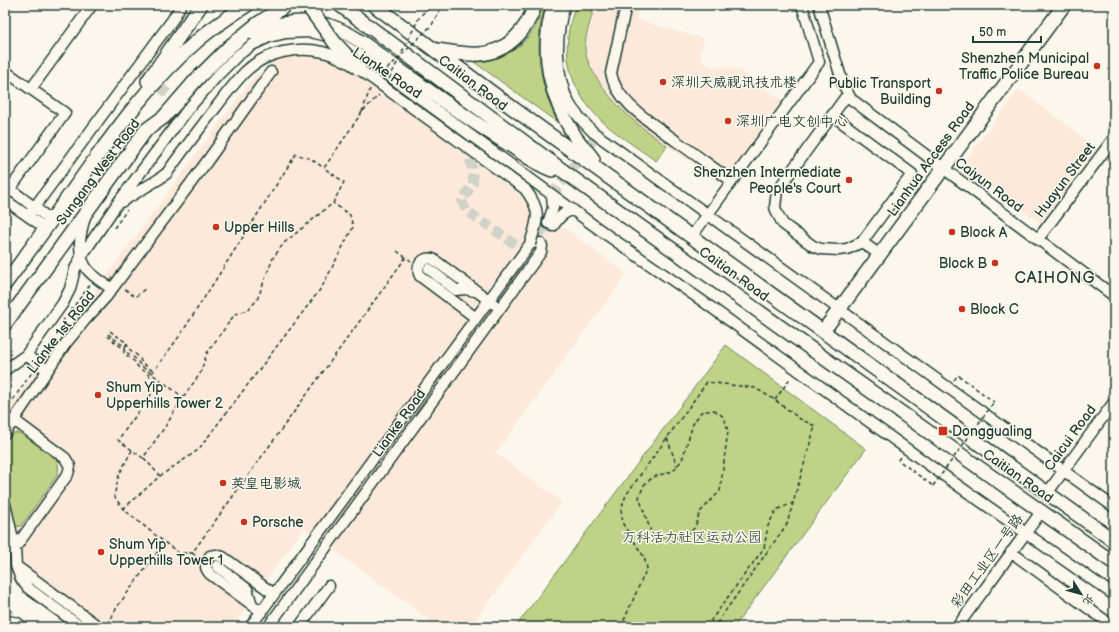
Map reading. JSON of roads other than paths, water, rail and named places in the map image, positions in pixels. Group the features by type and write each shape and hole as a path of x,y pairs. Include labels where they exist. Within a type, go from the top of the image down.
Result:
{"main road":[{"path":"117,128 200,5"},
{"name":"Sungang West Road","path":"5,284 117,128 147,91 181,55 215,26 247,5"},
{"name":"Sungang West Road","path":"5,324 146,130 164,117 196,80 229,47 256,25 286,5"},
{"path":"307,5 335,43 359,69"},
{"name":"Caitian Road","path":"340,5 423,65 574,179 820,356 1114,563"},
{"name":"Caitian Road","path":"374,5 1114,540"},
{"path":"435,50 463,54 481,54 498,49 518,36 529,21 535,5"},
{"path":"554,5 548,30 547,47 548,66 552,86 557,102 577,139 603,172"},
{"name":"Lianhua Access Road","path":"824,330 1064,5"},
{"path":"229,47 254,32 290,22 315,23 329,26 350,35 364,44 441,100 495,136 548,169 574,179"},
{"path":"5,622 16,624 20,627"}],"street":[{"path":"31,89 92,5"},
{"path":"28,216 173,19 181,5"},
{"path":"565,5 559,31 558,46 558,59 565,93 574,110 597,135 1114,507"},
{"path":"626,5 611,73 612,81 632,107 732,181"},
{"path":"692,236 819,62 802,5"},
{"name":"Caiyun Road","path":"819,5 842,84 847,95 855,103 1114,296"},
{"path":"5,370 26,355 63,303 70,289 75,269 81,257 188,109 218,75 238,55 269,38 296,32 320,34 328,36 362,56 552,195 1114,595"},
{"name":"Lianke Road","path":"118,204 167,173 232,86 247,70 261,60 276,54 301,49 334,55 359,69 525,189 534,200 538,212 530,244 251,626"},
{"path":"5,71 65,113 8,193 35,207 48,224"},
{"name":"Lianke 1st Road","path":"5,432 47,370 76,331 112,289 271,72"},
{"path":"832,115 912,174 862,242 847,249 838,250 821,249 813,246 783,224 777,213 775,199 777,191 832,115 847,95"},
{"name":"Huayun Street","path":"1038,239 1114,138"},
{"path":"552,195 553,208 550,225 566,212 573,210"},
{"path":"5,200 28,216 48,224"},
{"path":"87,213 81,232 81,257 87,270 112,289"},
{"name":"Lianke Road","path":"268,627 541,252 542,246 540,243 536,242 530,244"},
{"path":"862,242 880,255"},
{"path":"476,318 420,276 418,266 423,260 428,258 432,259 500,308"},
{"path":"429,270 456,290 465,289 475,291"},
{"path":"451,299 454,299 457,296 456,290"},
{"path":"26,355 47,370"},
{"name":"Caicui Road","path":"1048,492 1114,402"},
{"path":"14,420 65,458 70,466 68,474 15,548"},
{"path":"5,504 15,548 16,566 18,574 24,584 82,627"},
{"name":"彩田工业区一号路","path":"957,627 1040,512"},
{"path":"1011,552 1114,627"},
{"path":"262,612 210,574 206,569 205,563 210,556 216,555 223,557 274,594"},
{"path":"16,566 99,627"},
{"path":"217,566 247,589 252,605"},
{"path":"299,627 329,586"}],"tunnel":[{"path":"136,69 188,109"},
{"path":"463,130 473,173 473,183 462,201 466,210 527,253"},
{"path":"552,195 597,135"},
{"path":"531,247 548,223"},
{"path":"491,312 540,244"}],"place":[{"name":"Shenzhen Municipal Traffic Police Bureau","path":"1097,66"},
{"name":"深圳天威视讯技术楼","path":"663,82"},
{"name":"Public Transport Building","path":"939,91"},
{"name":"深圳广电文创中心","path":"728,121"},
{"name":"Shenzhen Intermediate People's Court","path":"849,180"},
{"name":"Upper Hills","path":"216,227"},
{"name":"Block A","path":"952,232"},
{"name":"Block B","path":"995,263"},
{"name":"Block C","path":"962,309"},
{"name":"Shum Yip Upperhills Tower 2","path":"98,395"},
{"name":"Donggualing","path":"943,431"},
{"name":"英皇电影城","path":"223,483"},
{"name":"Porsche","path":"244,522"},
{"name":"Shum Yip Upperhills Tower 1","path":"101,552"}],"district":[{"name":"CAIHONG","path":"1055,278"}],"park label":[{"name":"万科活力社区运动公园","path":"692,537"}]}
